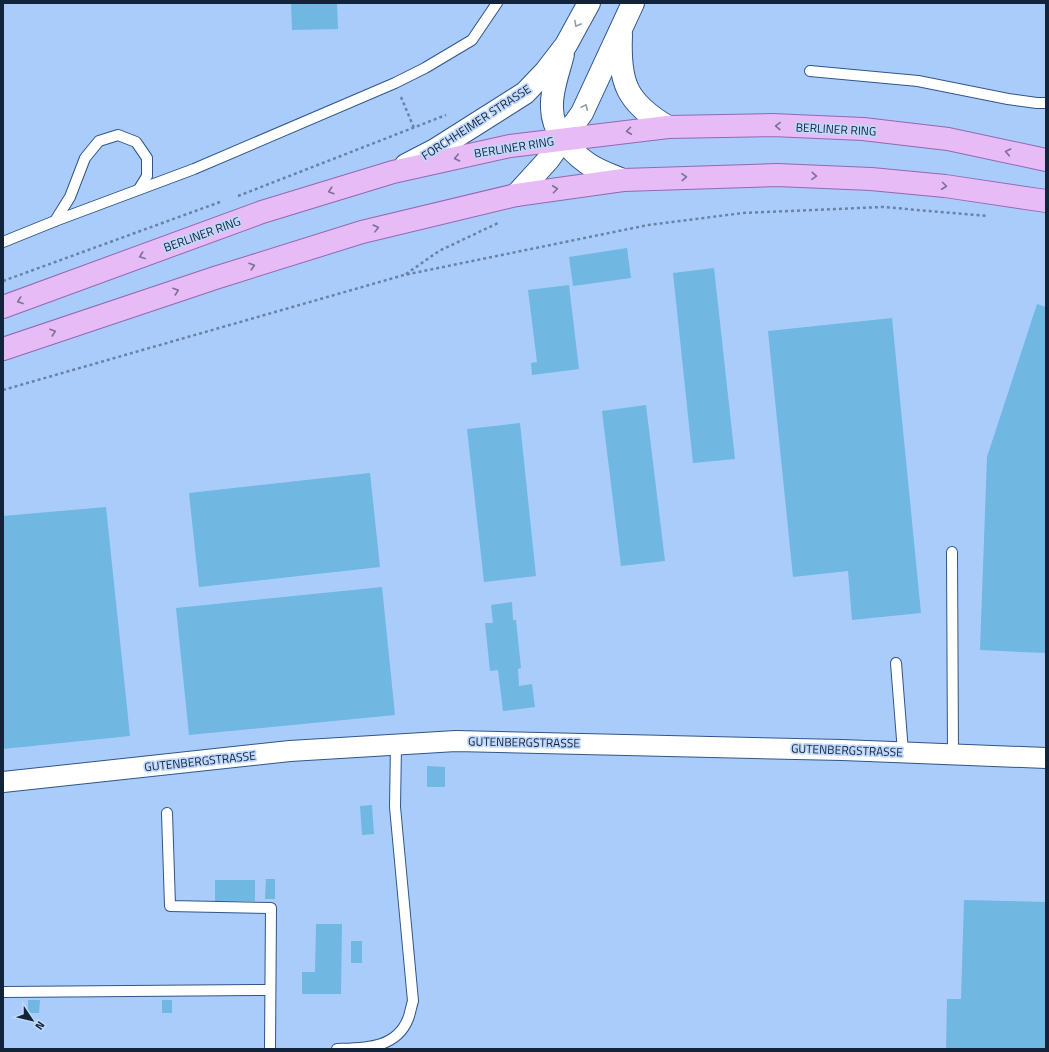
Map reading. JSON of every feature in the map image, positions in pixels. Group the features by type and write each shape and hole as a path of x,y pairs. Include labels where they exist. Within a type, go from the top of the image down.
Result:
{"main road":[{"name":"BERLINER RING","path":"3,307 262,212 393,172 510,146 668,126 772,125 863,129 948,139 1046,160"},
{"path":"3,349 215,278 362,232 516,194 623,180 777,175 848,178 945,186 1046,201"}],"street":[{"name":"FORCHHEIMER STRASSE","path":"393,172 435,150 525,93 546,71 566,45 589,3"},
{"path":"516,194 548,160 582,113 633,3"},
{"path":"621,27 621,65 625,84 632,98 644,111 668,126"},
{"path":"566,45 554,92 552,107 553,119 558,130 574,152 588,164 623,180"},
{"name":"GUTENBERGSTRASSE","path":"3,782 290,750 456,741 903,752 1046,758"}],"lane":[{"path":"3,242 56,220 194,169 395,83 425,68 472,40 497,3"},
{"path":"810,71 918,81 1008,99 1046,103"},
{"path":"56,220 70,197 85,158 99,141 118,135 136,142 147,158 147,176 139,189"},
{"path":"952,552 953,754"},
{"path":"896,663 903,752"},
{"path":"337,1049 370,1048 386,1043 399,1032 407,1020 413,1001 395,807 396,744"},
{"path":"167,813 170,906 271,908 270,1049"},
{"path":"3,992 270,990"}],"path":[{"path":"395,83 414,128"},
{"path":"237,196 448,115"},
{"path":"3,281 222,201"},
{"path":"3,390 404,275 648,225 743,213 883,207 992,216"}],"building":[{"path":"291,3 337,3 338,29 292,30"},
{"path":"627,248 631,278 573,286 569,257"},
{"path":"714,268 735,459 693,463 673,273"},
{"path":"569,285 579,369 532,375 531,363 537,362 528,290"},
{"path":"1037,304 1046,307 1046,653 980,650 987,457"},
{"path":"892,318 921,613 852,620 848,571 793,577 768,331"},
{"path":"646,405 665,561 621,566 602,411"},
{"path":"520,423 536,576 484,582 467,429"},
{"path":"370,473 380,567 199,587 189,493"},
{"path":"106,507 130,736 3,749 3,516"},
{"path":"382,587 395,715 189,735 176,608"},
{"path":"512,602 513,620 516,620 521,668 518,669 519,686 532,684 535,707 503,711 498,670 490,671 485,623 493,623 491,605"},
{"path":"427,766 445,767 445,787 427,787"},
{"path":"372,805 374,834 362,835 360,806"},
{"path":"266,879 275,879 275,899 265,899"},
{"path":"215,880 255,880 255,901 215,901"},
{"path":"964,900 1046,902 1046,1049 946,1049 947,999 961,999"},
{"path":"316,924 342,924 341,994 302,994 302,972 315,972"},
{"path":"351,941 362,941 362,963 351,963"},
{"path":"28,1000 40,1000 39,1013 28,1013"},
{"path":"162,1000 172,1000 172,1013 162,1013"}]}
